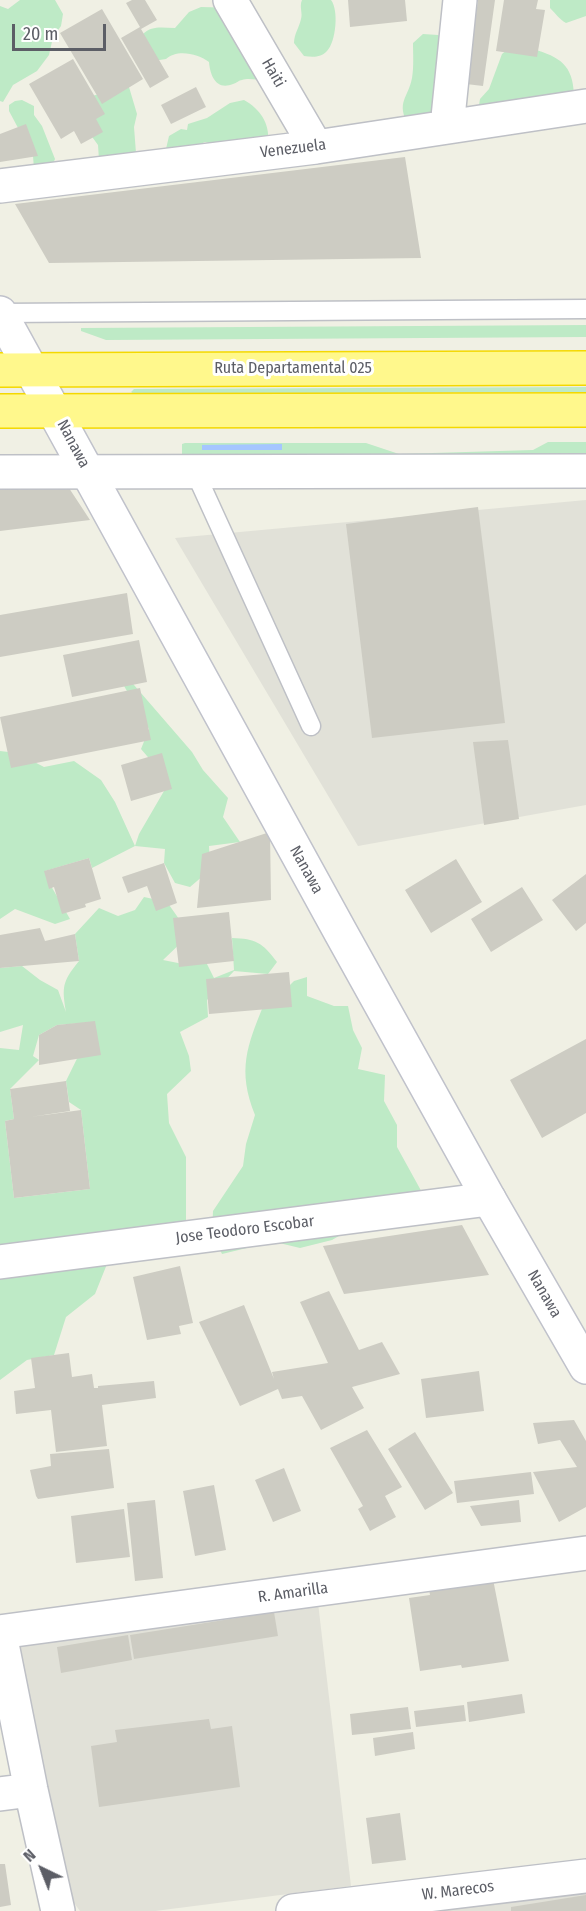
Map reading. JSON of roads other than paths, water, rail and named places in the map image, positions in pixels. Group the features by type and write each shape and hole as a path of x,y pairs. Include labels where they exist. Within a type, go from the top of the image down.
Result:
{"highway":[{"name":"Ruta Departamental 025","path":"0,370 586,368"},
{"path":"0,411 586,410"}],"street":[{"name":"Haiti","path":"230,0 316,147"},
{"path":"447,127 460,0"},
{"name":"Venezuela","path":"0,186 316,147 586,106"},
{"name":"Nanawa","path":"0,313 489,1199 586,1367"},
{"path":"0,472 586,471"},
{"name":"Jose Teodoro Escobar","path":"0,1262 489,1199"},
{"name":"R. Amarilla","path":"0,1633 586,1553"},
{"path":"0,1633 15,1792 58,1911"},
{"name":"W. Marecos","path":"293,1911 586,1876"}],"lane":[{"path":"0,313 586,309"},
{"path":"195,471 311,726"}],"water":[{"path":"282,444 282,450 202,450 202,445"}]}
